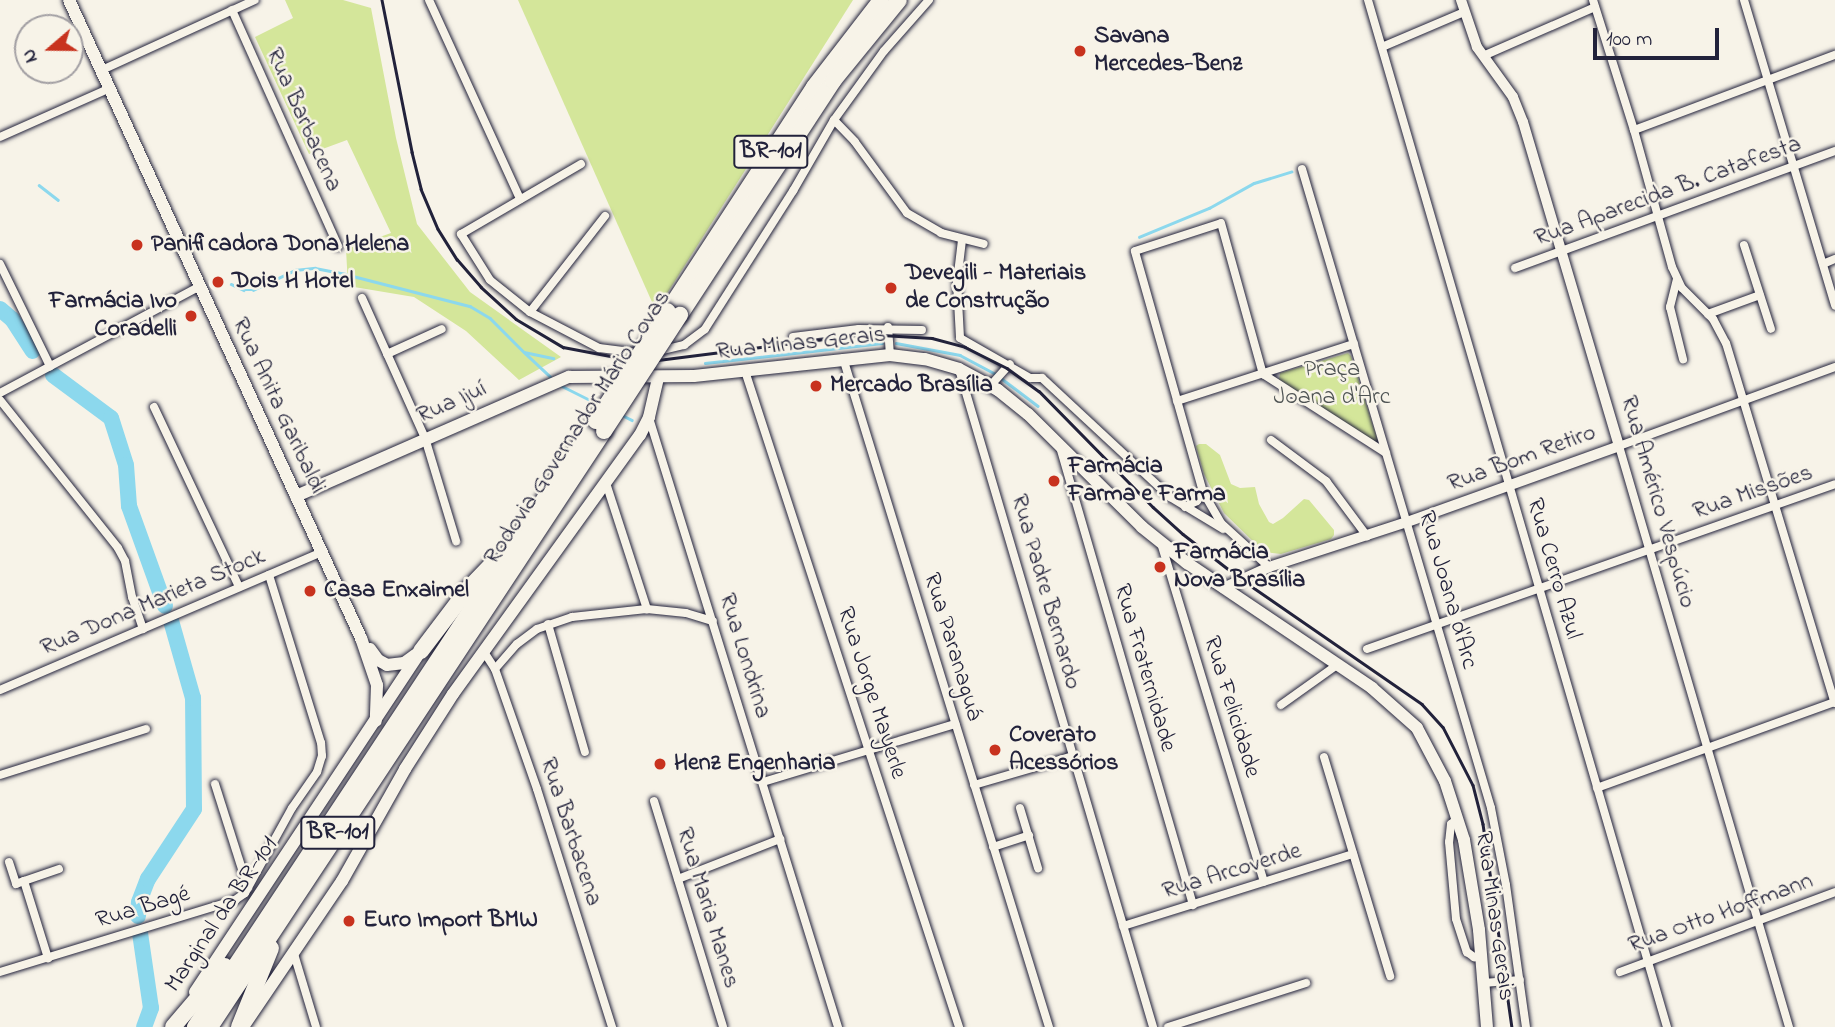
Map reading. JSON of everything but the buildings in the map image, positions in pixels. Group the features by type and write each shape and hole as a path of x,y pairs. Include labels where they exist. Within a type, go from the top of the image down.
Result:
{"highway":[{"name":"Rodovia Governador Mário Covas","path":"674,313 819,79 881,0"},
{"name":"Rodovia Governador Mário Covas","path":"195,1027 278,912 674,313 832,81 899,0"},
{"name":"Rodovia Governador Mário Covas","path":"211,1027 278,912 522,532 600,426"},
{"path":"421,651 468,589 522,532"},
{"path":"173,1027 278,912"},
{"path":"241,1027 278,912"}],"main road":[{"name":"Rua Anita Garibaldi","path":"69,0 361,638 377,685 376,721"},
{"name":"Rua Minas Gerais","path":"631,379 745,371 843,358 890,355 925,359 959,369 990,385 1028,414 1161,542 1223,588 1382,695 1417,727 1434,755 1458,818 1468,856 1482,957 1488,1027"},
{"name":"Rua Ijuí","path":"296,496 560,379 581,376 631,379"},
{"path":"241,1027 342,881 419,746 640,435 649,417 658,378"},
{"name":"Rua Anita Garibaldi","path":"361,638 378,660 387,665 404,663 421,651"},
{"name":"Marginal da BR-101","path":"173,1027 421,651"}],"street":[{"path":"102,71 255,0"},
{"path":"429,0 520,200"},
{"path":"581,164 461,234 490,280 530,312 580,341 607,350 627,354 672,349 693,341 705,329 793,191 834,120 884,51 929,0"},
{"name":"Rua Cerro Azul","path":"1368,0 1667,1027"},
{"name":"Rua Américo Vespúcio","path":"1461,0 1483,56 1518,108 1789,1027"},
{"path":"1744,0 1835,306"},
{"path":"1483,56 1595,2 1676,279 1723,334 1835,702 1597,788"},
{"name":"Rua Barbacena","path":"232,10 338,246"},
{"path":"1382,47 1464,12"},
{"path":"1634,130 1835,55"},
{"path":"0,137 110,88"},
{"path":"834,120 855,142 907,214 932,229 962,240 984,244"},
{"name":"Rua Aparecida B. Catafesta","path":"1515,268 1835,151"},
{"name":"Rua Joana d'Arc","path":"1302,169 1491,808 1526,1027"},
{"path":"530,312 605,216"},
{"path":"1230,533 1203,492 1135,251 1221,223 1263,373 1386,453"},
{"path":"962,240 957,282 960,338 1010,364 1030,378 1042,378 1185,507 1230,533 1269,567"},
{"path":"1744,245 1771,329"},
{"path":"1822,264 1835,260"},
{"path":"0,264 50,366"},
{"path":"1676,279 1670,307 1683,359"},
{"path":"0,393 200,286"},
{"path":"1708,314 1759,295"},
{"path":"362,298 425,438 456,541"},
{"path":"888,327 890,355"},
{"path":"793,337 888,327 922,330"},
{"path":"387,354 442,329"},
{"path":"1177,401 1354,344"},
{"name":"Rua Paranaguá","path":"843,358 1049,1027"},
{"path":"990,385 1010,364"},
{"name":"Rua Bom Retiro","path":"1223,588 1269,567 1407,522 1835,368"},
{"name":"Rua Padre Bernardo","path":"959,369 1153,1027"},
{"name":"Rua Jorge Mayerle","path":"745,371 959,1027"},
{"path":"0,400 118,548 125,561 132,597 143,629"},
{"path":"153,407 239,587"},
{"name":"Rua Londrina","path":"649,417 838,1027"},
{"path":"1271,440 1326,481 1367,536"},
{"name":"Rua Fraternidade","path":"1059,443 1193,905"},
{"path":"606,483 647,609"},
{"name":"Rua Missões","path":"1367,649 1835,484"},
{"path":"1185,507 1197,501 1203,492"},
{"name":"Rua Felicidade","path":"1161,542 1264,882"},
{"name":"Rua Dona Marieta Stock","path":"0,690 322,552"},
{"path":"248,888 292,808 317,772 322,757 321,743 269,575"},
{"path":"495,669 524,638 548,624 572,617 647,609 686,613 713,621"},
{"path":"548,624 585,752"},
{"name":"Rua Barbacena","path":"484,652 495,669 612,1027"},
{"path":"1281,705 1336,665"},
{"path":"763,782 955,724"},
{"path":"0,775 146,729"},
{"path":"974,785 1073,756"},
{"path":"1324,757 1390,976"},
{"path":"215,784 248,888"},
{"name":"Rua Maria Manes","path":"654,801 723,1027"},
{"path":"1020,808 1038,868"},
{"path":"1458,818 1451,824 1449,842 1456,919 1467,952 1474,957 1482,957"},
{"path":"993,847 1029,835"},
{"path":"678,879 780,839"},
{"name":"Rua Arcoverde","path":"1123,926 1353,854"},
{"path":"9,862 16,884 59,869"},
{"path":"24,881 48,958"},
{"name":"Rua Bagé","path":"0,972 235,900 248,888"},
{"name":"Rua Otto Hoffmann","path":"1619,972 1835,892"},
{"path":"294,954 316,1027"},
{"path":"1484,984 1520,980"},
{"path":"1168,1027 1306,983"}],"green space":[{"path":"285,0 343,0 371,8 396,138 417,224 470,292 561,357 519,380 466,331 414,297 348,286 346,249 391,233 347,140 309,154 255,37 293,18"},
{"path":"518,0 853,0 656,311"},
{"name":"Praça Joana d'Arc","path":"1348,353 1379,445 1279,380 1280,373"},
{"path":"1206,444 1220,455 1231,484 1240,488 1255,487 1259,504 1269,522 1273,524 1304,499 1309,500 1334,530 1334,535 1331,539 1281,554 1264,552 1224,513 1204,474 1196,446"}],"waterway":[{"path":"1139,237 1209,208 1254,183 1291,172"},
{"path":"39,185 58,200"},
{"path":"231,284 244,290 253,290 295,270 315,268 345,274 470,306 490,318 524,352 553,358"},
{"path":"0,309 12,319 33,351"},
{"path":"705,363 882,343"},
{"path":"896,343 960,355 995,374"},
{"path":"525,353 551,377"},
{"path":"53,375 111,418 126,465 129,506 165,606"},
{"path":"1001,378 1038,406"},
{"path":"562,386 600,405"},
{"path":"622,415 632,420"},
{"path":"138,916 139,902 148,879 194,809 193,698 171,621"},
{"path":"140,933 151,1008 144,1027"}],"railway":[{"path":"382,0 421,189 438,229 457,259 481,287 516,319 563,347 642,362 865,334 932,338 965,347 1007,368 1039,391 1183,534 1241,579 1422,704 1443,727 1473,785 1483,824 1512,1027"}],"place":[{"name":"Savana Mercedes-Benz","path":"1080,51"},
{"name":"Panificadora Dona Helena","path":"137,245"},
{"name":"Dois H Hotel","path":"218,282"},
{"name":"Devegili - Materiais de Construção","path":"891,288"},
{"name":"Farmácia Ivo Coradelli","path":"191,316"},
{"name":"Mercado Brasília","path":"816,386"},
{"name":"Farmácia Farma e Farma","path":"1054,481"},
{"name":"Farmácia Nova Brasília","path":"1160,567"},
{"name":"Casa Enxaimel","path":"310,591"},
{"name":"Coverato Acessórios","path":"995,750"},
{"name":"Henz Engenharia","path":"660,764"},
{"name":"Euro Import BMW","path":"349,921"}]}
